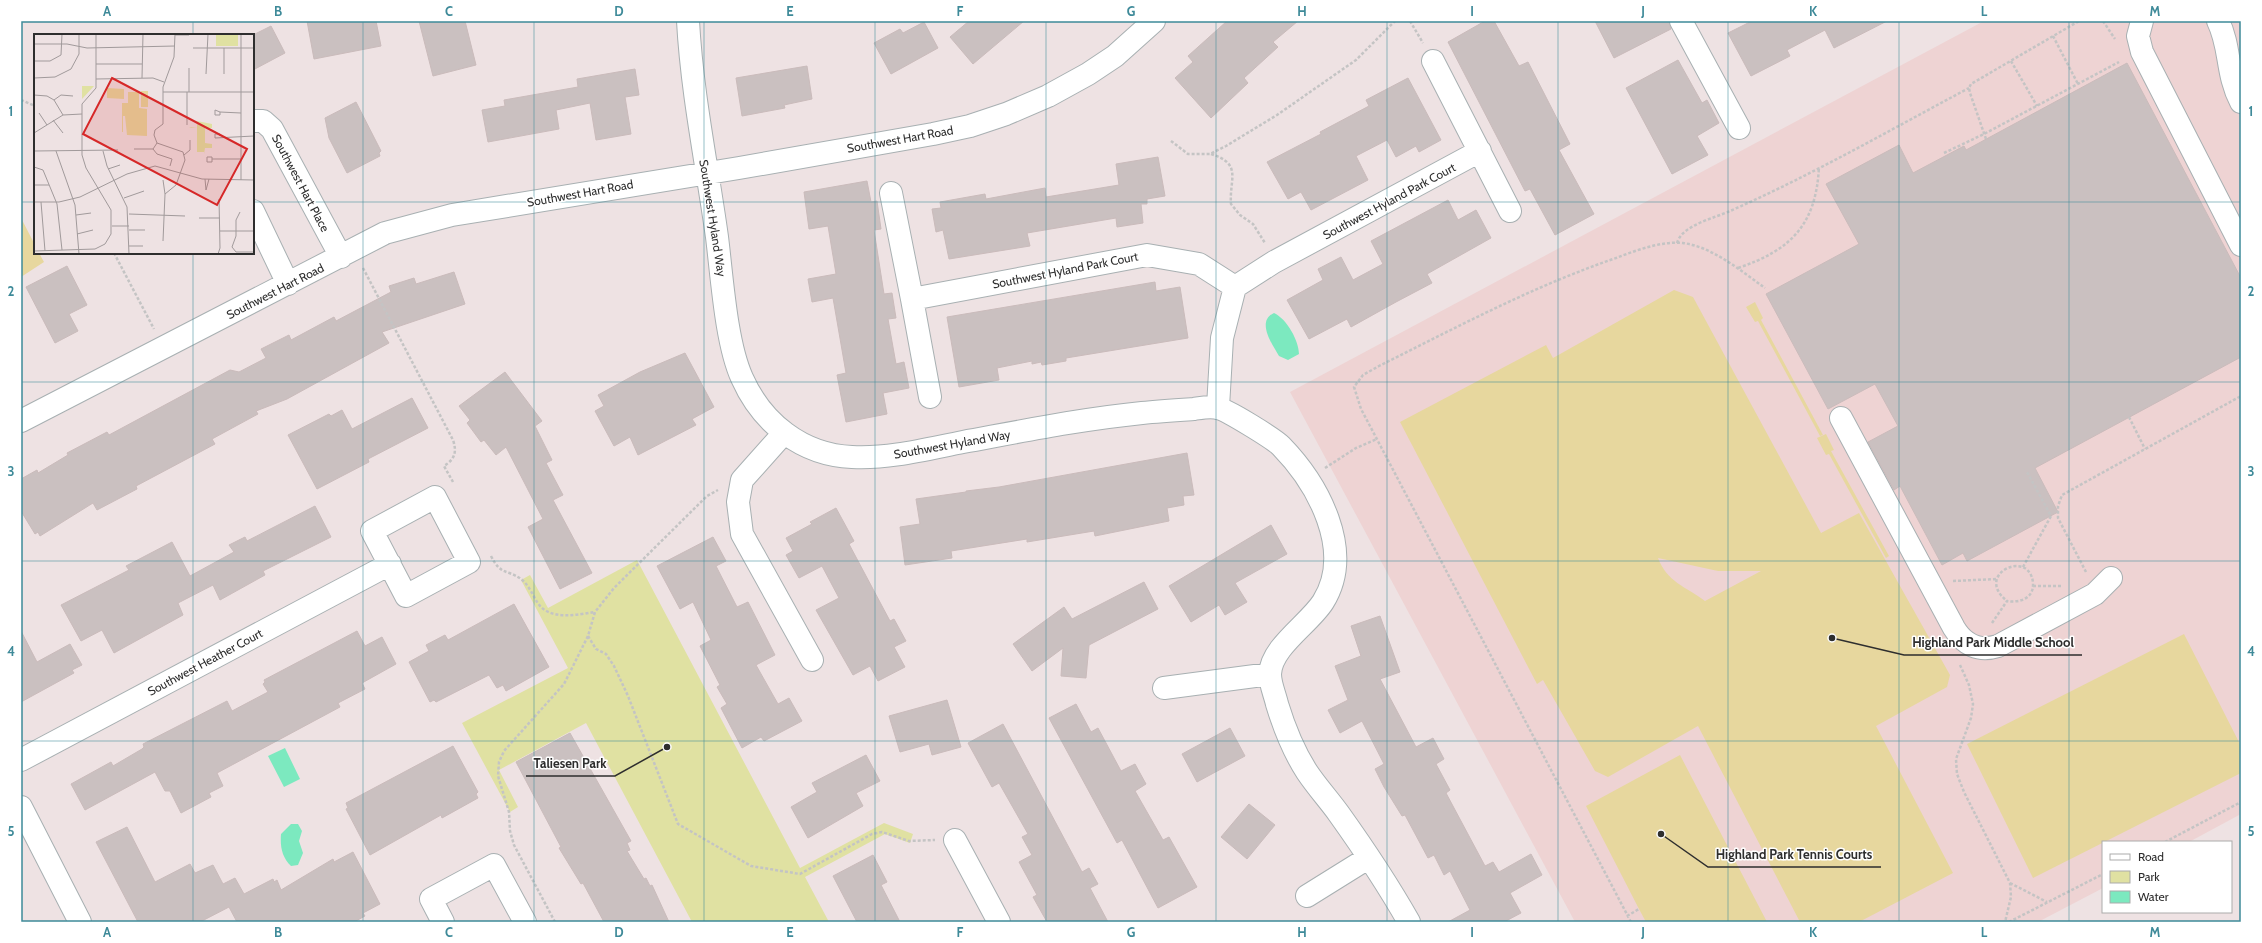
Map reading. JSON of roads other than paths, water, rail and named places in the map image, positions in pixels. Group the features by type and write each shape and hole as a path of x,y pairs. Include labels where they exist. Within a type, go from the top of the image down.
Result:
{"street":[{"name":"Southwest Hyland Way","path":"688,21 691,70 701,145 708,172 730,334 740,376 753,398 784,433 799,444 821,453 853,457 894,455 1084,419 1158,411 1218,408"},
{"name":"Southwest Hart Road","path":"21,422 385,233 452,215 933,134 1006,114 1048,96 1088,74 1115,56 1154,21"},
{"path":"2142,21 2138,36 2142,52 2241,245"},
{"path":"2218,21 2223,32 2234,88 2241,102"},
{"path":"1686,23 1739,128"},
{"path":"1434,61 1510,211"},
{"name":"Southwest Hart Place","path":"254,121 263,121 272,129 347,253"},
{"name":"Southwest Hyland Park Court","path":"912,299 1146,255 1199,264 1235,287 1274,262 1480,151"},
{"path":"891,193 930,397"},
{"path":"254,213 288,284"},
{"path":"1235,287 1222,338 1218,408 1279,444 1308,479 1326,515 1335,543 1335,558 1331,582 1323,602 1282,648 1273,661 1270,674 1282,718 1306,771 1340,814 1409,922"},
{"path":"1841,418 1960,638 1971,645 1990,648 1998,646 2095,594 2111,578"},
{"path":"784,433 742,480 738,502 742,534 812,660"},
{"path":"435,497 469,562 406,596 390,564 372,530 435,497"},
{"name":"Southwest Heather Court","path":"21,760 390,564"},
{"path":"1164,688 1270,674"},
{"path":"21,807 80,922"},
{"path":"956,840 999,922"},
{"path":"1307,896 1368,858"},
{"path":"444,922 431,899 494,865 525,922"}],"water":[{"path":"1274,313 1288,325 1297,343 1299,354 1288,360 1279,356 1267,333 1266,321"},
{"path":"285,748 300,779 284,787 268,756"},
{"path":"291,824 298,824 302,831 299,841 303,853 298,865 291,866 288,863 281,847 281,834"}],"place":[{"name":"Highland Park Middle School","path":"1832,638"},
{"name":"Taliesen Park","path":"667,747"},
{"name":"Highland Park Tennis Courts","path":"1661,834"}]}
